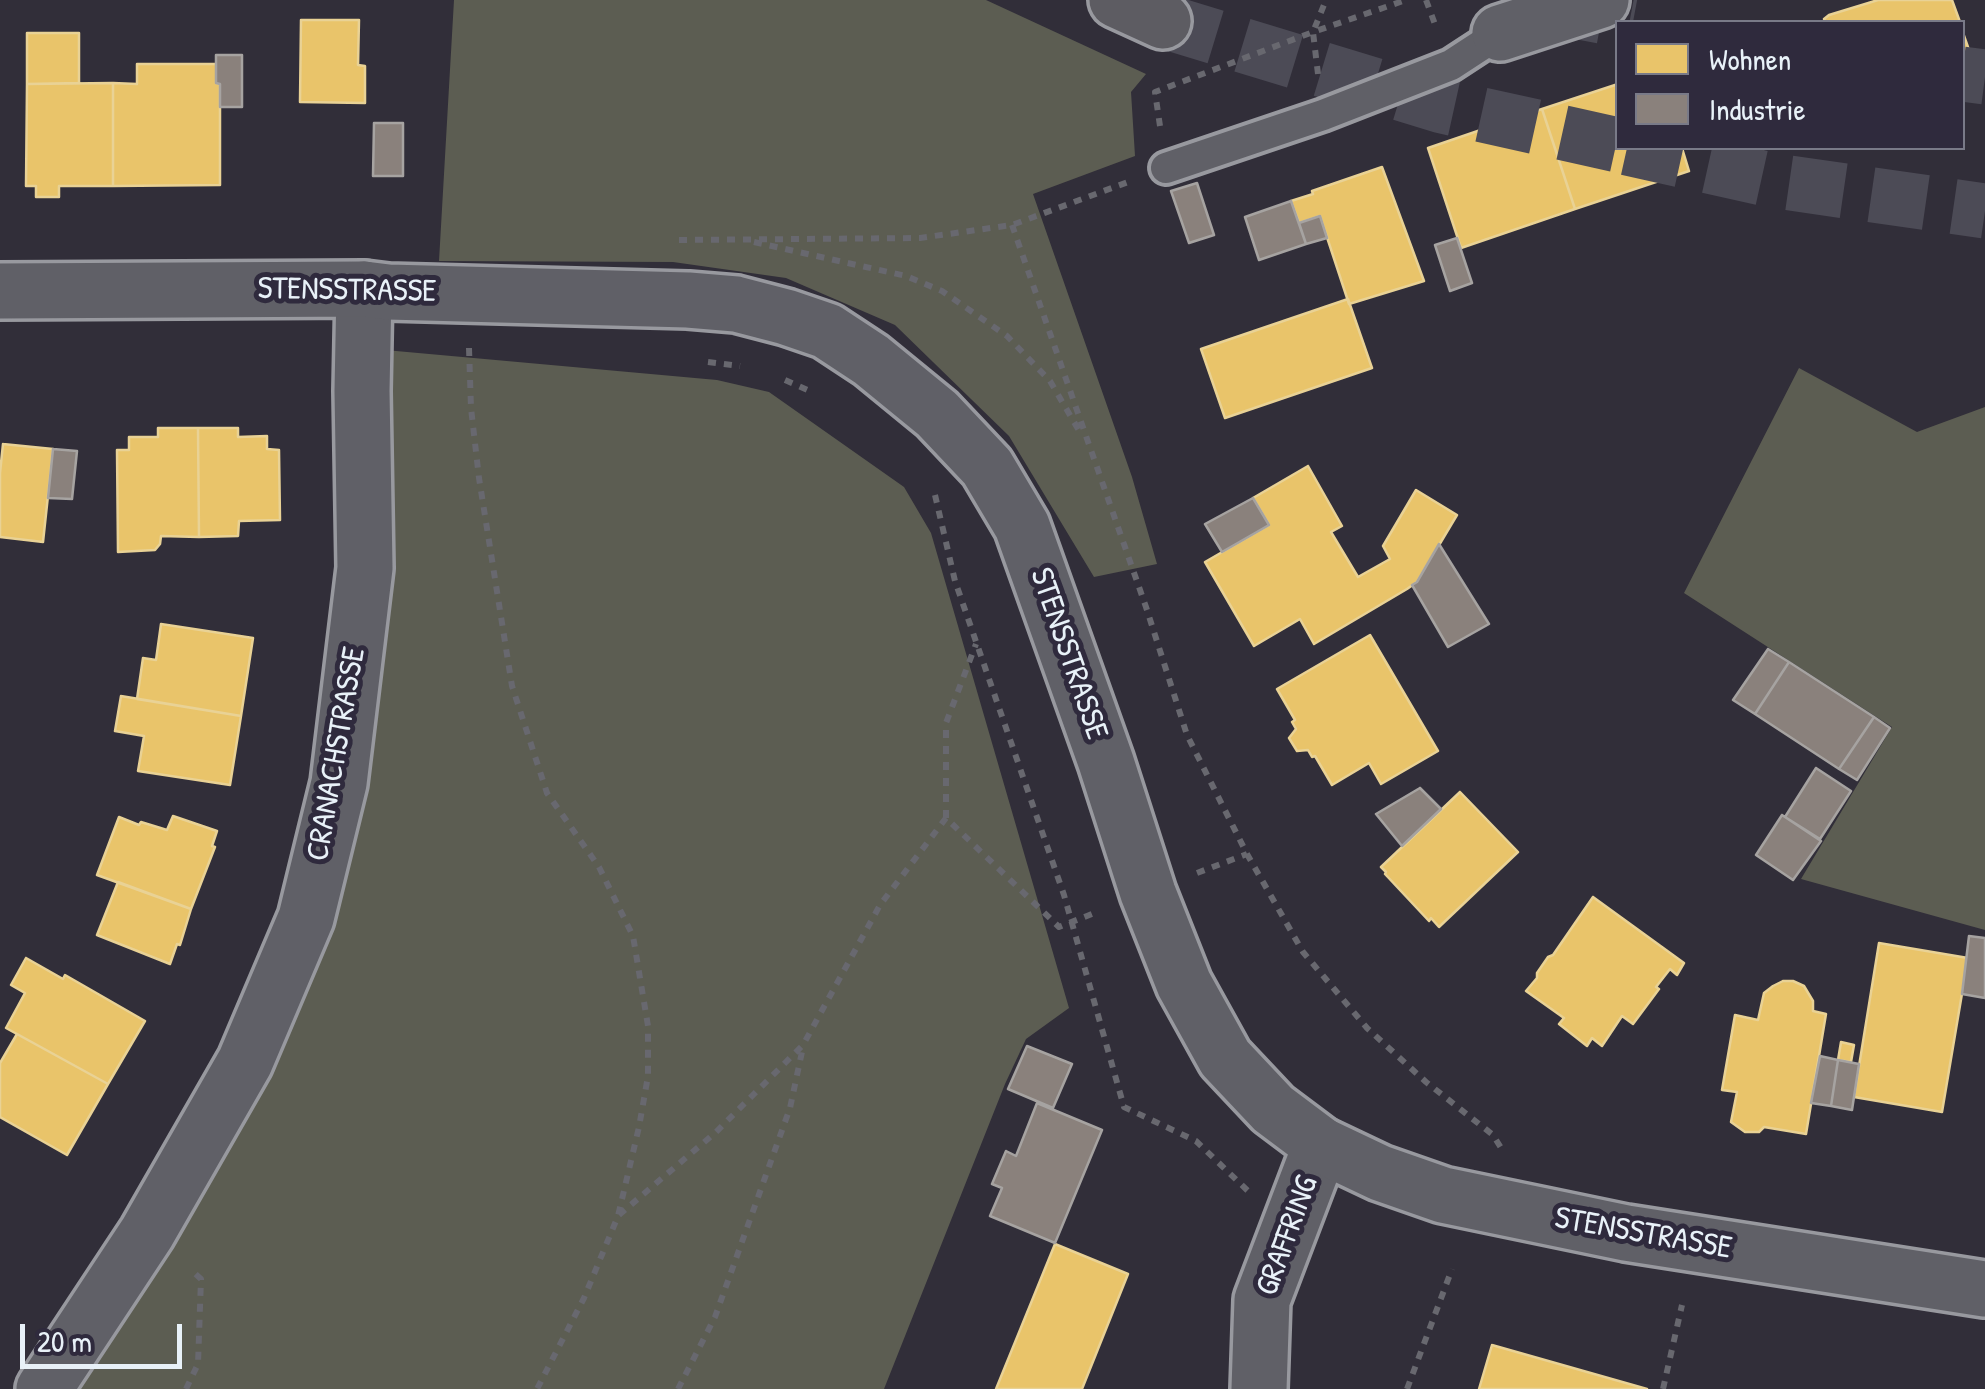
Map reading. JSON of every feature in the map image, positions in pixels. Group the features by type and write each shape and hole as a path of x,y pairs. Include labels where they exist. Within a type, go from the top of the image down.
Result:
{"street":[{"path":"1500,32 1601,0"},
{"name":"STENSSTRASSE","path":"0,291 364,289 688,300 736,304 827,331 871,360 937,414 987,466 1022,526 1148,893 1184,984 1225,1058 1273,1109 1321,1145 1380,1174 1443,1195 1626,1233 1985,1289"},
{"name":"CRANACHSTRASSE","path":"44,1389 146,1233 245,1062 306,918 339,784 366,568 364,289"},
{"name":"GRAFFRING","path":"1258,1389 1262,1300 1321,1145"}],"lane":[{"path":"1166,168 1324,115 1451,64 1500,32"}],"path":[{"path":"1324,115 1313,32 1326,0"},
{"path":"1090,449 1050,381 1007,336 942,291 906,276 743,240 920,238 1012,226 1166,168 1155,92 1406,0"},
{"path":"1012,226 1187,734 1247,854 1303,952 1367,1028 1426,1082 1493,1134"},
{"path":"454,347 468,348 470,408 512,686 547,793 598,868 633,936 648,1026 648,1076 618,1216 584,1298 537,1389"},
{"path":"701,360 756,368"},
{"path":"770,374 812,392"},
{"path":"933,489 955,581 1072,922 1124,1107 1196,1141 1254,1196"},
{"path":"618,1216 716,1132 803,1046 880,905 946,818 946,723 976,643"},
{"path":"946,818 1059,927 1102,910"},
{"path":"1196,874 1247,854"},
{"path":"678,1389 715,1317 790,1108 803,1046"},
{"path":"146,1233 200,1279 198,1364 186,1389"},
{"path":"1407,1389 1452,1268"},
{"path":"1663,1389 1682,1305"}],"shaded area":[{"path":"454,0 986,0 1146,74 1131,92 1135,156 1033,194 1132,477 1157,564 1094,577 1009,436 895,325 786,278 673,262 439,261"},
{"path":"385,350 717,380 769,392 904,487 931,533 1069,1008 1026,1039 884,1389 75,1389 150,1269 329,934 363,767 395,540"},
{"path":"1799,368 1917,432 1985,407 1985,930 1801,879 1892,727 1684,593"}],"building: Wohnen":[{"path":"1878,0 1952,0 1959,20 1825,20 1829,15"},
{"path":"301,20 359,20 358,65 365,66 365,103 300,102"},
{"path":"27,33 79,33 79,83 27,84"},
{"path":"1965,39 1976,70 1965,74"},
{"path":"137,64 217,64 220,185 113,186 113,83 137,84"},
{"path":"113,83 113,186 59,186 59,197 36,197 36,186 26,186 27,84"},
{"path":"1615,85 1615,150 1683,150 1689,171 1575,209 1542,109"},
{"path":"1542,109 1575,209 1461,248 1428,148"},
{"path":"1740,150 1761,150 1743,157"},
{"path":"1382,167 1424,281 1349,304 1320,216 1299,223 1291,201"},
{"path":"1348,299 1372,368 1225,418 1201,349"},
{"path":"158,428 198,428 199,537 161,536 155,550 118,552 117,450 129,450 129,437 158,437"},
{"path":"198,428 238,428 238,437 267,436 267,449 279,450 280,520 239,521 238,536 199,537"},
{"path":"3,444 53,449 43,542 0,537"},
{"path":"1308,466 1342,526 1331,532 1358,577 1390,559 1383,546 1416,490 1457,515 1417,582 1407,589 1314,644 1300,619 1254,646 1205,562 1269,525 1253,498"},
{"path":"161,624 253,638 241,716 137,699 143,658 156,660"},
{"path":"1370,635 1438,751 1381,784 1369,763 1332,785 1315,756 1308,750 1297,751 1289,738 1296,729 1292,722 1295,720 1277,689"},
{"path":"121,696 241,716 230,785 138,771 144,736 115,731"},
{"path":"1460,792 1518,852 1439,927 1431,918 1429,921 1381,867"},
{"path":"173,816 217,831 212,846 215,847 191,909 97,875 119,817 167,830"},
{"path":"118,882 191,909 170,964 97,935"},
{"path":"1593,897 1684,963 1677,975 1670,969 1633,1024 1622,1016 1602,1046 1592,1038 1587,1046 1559,1024 1564,1018 1526,991"},
{"path":"1879,943 1968,958 1942,1112 1854,1097"},
{"path":"26,958 63,979 65,975 145,1021 108,1084 6,1028 25,993 11,985"},
{"path":"1783,981 1804,986 1813,1001 1813,1011 1826,1014 1806,1134 1764,1127 1759,1132 1745,1132 1731,1122 1737,1092 1722,1090 1735,1015 1758,1020 1764,993"},
{"path":"17,1034 108,1084 67,1155 0,1117 0,1063"},
{"path":"1841,1042 1854,1045 1851,1062 1838,1060"},
{"path":"1055,1244 1128,1274 1082,1389 996,1389"},
{"path":"1492,1345 1647,1389 1479,1389"}],"building: Industrie":[{"path":"216,55 242,55 242,107 220,107"},
{"path":"374,123 403,123 403,176 373,176"},
{"path":"1197,183 1214,235 1189,243 1171,191"},
{"path":"1291,201 1306,244 1259,260 1245,217"},
{"path":"1320,216 1327,238 1306,244 1299,223"},
{"path":"1457,238 1472,283 1450,291 1435,245"},
{"path":"53,449 77,451 72,499 48,498"},
{"path":"1253,498 1269,525 1222,552 1205,524"},
{"path":"1439,544 1489,624 1448,647 1412,585"},
{"path":"1768,649 1789,662 1755,714 1733,700"},
{"path":"1789,662 1874,717 1839,769 1755,714"},
{"path":"1874,717 1890,728 1857,780 1839,769"},
{"path":"1816,768 1851,791 1820,839 1785,817"},
{"path":"1420,788 1441,809 1402,846 1376,814"},
{"path":"1782,815 1821,841 1793,880 1756,855"},
{"path":"1969,936 1985,938 1985,998 1962,994"},
{"path":"1027,1046 1072,1064 1053,1108 1008,1089"},
{"path":"1820,1056 1838,1060 1831,1106 1811,1103"},
{"path":"1838,1060 1859,1064 1852,1110 1831,1106"},
{"path":"1037,1103 1102,1130 1055,1243 990,1216 1002,1188 992,1184 1006,1151 1016,1156"}],"tunnel":[{"path":"1548,6 1622,20"},
{"path":"1163,21 1442,106 1615,144"},
{"path":"1965,74 1985,77"},
{"path":"1636,150 1776,181 1985,211"}]}
